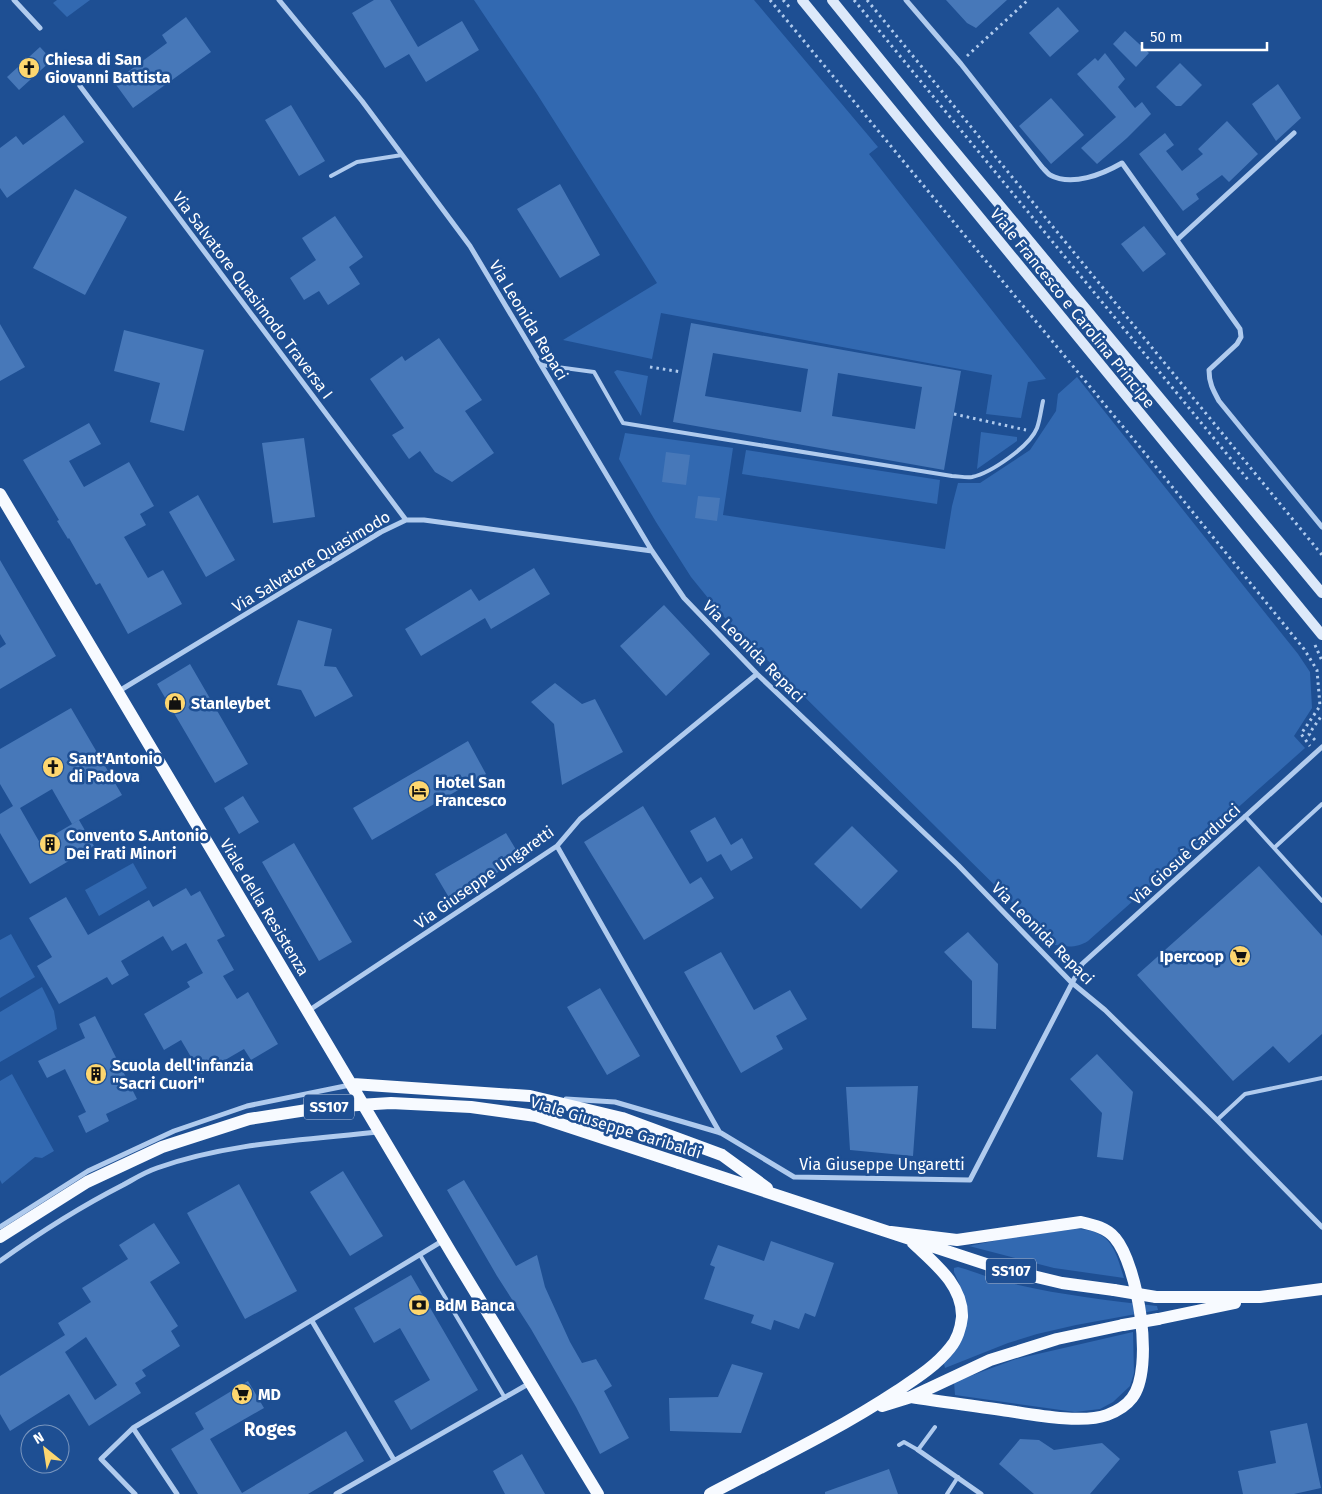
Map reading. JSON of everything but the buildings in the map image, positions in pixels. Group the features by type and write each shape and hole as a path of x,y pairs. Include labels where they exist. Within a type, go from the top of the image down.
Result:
{"main road":[{"name":"Viale della Resistenza","path":"2,500 119,691 380,1132 598,1494"},
{"path":"353,1084 530,1096 622,1118 722,1155 777,1195"},
{"name":"Viale Giuseppe Garibaldi","path":"0,1237 87,1182 162,1147 250,1119 326,1107 392,1103 472,1107 536,1116 995,1267 1062,1283 1156,1297 1260,1297"},
{"path":"891,1232 957,1240 1081,1222 1102,1227 1115,1237 1134,1277 1143,1339 1141,1373 1133,1397 1126,1404 1105,1416 1088,1419 1042,1416 911,1397"},
{"path":"710,1494 868,1410 920,1376 952,1347 962,1317 958,1293 939,1268 910,1240"},
{"name":"SS107","path":"1260,1297 1322,1289"},
{"path":"868,1410 911,1397 990,1360 1057,1339 1123,1325 1158,1320 1260,1297"}],"street":[{"path":"14,0 40,28"},
{"name":"Via Leonida Repaci","path":"279,0 362,101 470,246 652,551 684,598 757,674 958,865 1072,982 1105,1010 1322,1227"},
{"name":"Viale Francesco e Carolina Principe","path":"802,0 1322,635"},
{"name":"Viale Francesco e Carolina Principe","path":"832,0 1322,593"},
{"path":"906,0 961,64 1050,175 1080,179 1097,175 1122,162 1240,329 1241,337 1237,344 1209,370 1209,380 1212,388 1219,400 1322,527"},
{"name":"Via Salvatore Quasimodo Traversa I","path":"80,86 406,520"},
{"path":"1177,240 1294,133"},
{"name":"Via Salvatore Quasimodo","path":"119,691 372,537 406,520 424,520 652,551"},
{"name":"Via Giuseppe Ungaretti","path":"308,1011 557,846 580,819 757,674"},
{"name":"Via Giosuè Carducci","path":"1072,982 1082,964 1322,747"},
{"path":"557,846 721,1133"},
{"name":"Via Giuseppe Ungaretti","path":"530,1096 615,1102 721,1133 794,1178 970,1180 1072,982"},
{"path":"0,1227 88,1171 174,1131 247,1106 353,1084"},
{"path":"0,1261 23,1244 102,1196 155,1168 214,1152 380,1132"},
{"path":"135,1494 101,1459 133,1428 445,1240"},
{"path":"312,1321 394,1460"},
{"path":"336,1494 530,1383"},
{"path":"133,1428 177,1494"},
{"path":"918,1450 981,1494"}],"lane":[{"path":"332,176 357,162 402,155"},
{"path":"542,365 594,372 623,423 952,476 970,477 983,473 1021,448 1035,432 1043,401"},
{"path":"1274,848 1322,804"},
{"path":"1245,816 1322,901"},
{"path":"1217,1120 1245,1094 1322,1078"},
{"path":"420,1255 505,1398"},
{"path":"899,1444 904,1442 918,1450 936,1427"},
{"path":"947,1494 958,1477"}],"path":[{"path":"770,0 1133,438 1304,649 1317,670 1320,706 1301,734 1316,752"},
{"path":"854,0 1253,486"},
{"path":"867,0 1322,555"},
{"path":"965,58 1028,0"},
{"path":"650,367 682,372"},
{"path":"954,414 1035,432"},
{"path":"1322,715 1309,734 1322,747"}],"shaded area":[{"path":"57,0 90,0 67,17 53,3"},
{"path":"474,0 754,0 878,147 869,154 1046,379 1028,382 1021,418 986,414 992,375 661,313 652,359 563,340 657,283 537,94"},
{"path":"617,370 648,376 641,416 614,372"},
{"path":"1077,377 1298,654 1310,672 1312,708 1294,736 1305,748 1088,941 1076,946 1068,946 1055,945 721,614 691,577 619,459 625,433 733,448 723,515 945,549 958,483 980,483 1030,450 1056,411 1058,394"},
{"path":"981,432 1017,437 1017,441 977,469"},
{"path":"746,450 940,480 937,504 742,474"},
{"path":"133,863 147,888 99,916 85,890"},
{"path":"11,934 35,977 0,998 0,940"},
{"path":"42,987 54,1011 57,1029 0,1062 0,1012"},
{"path":"12,1074 54,1151 42,1158 35,1157 2,1184 0,1180 0,1081"},
{"path":"1076,1229 1097,1233 1110,1243 1118,1258 1124,1278 1054,1268 969,1246 1009,1238"},
{"path":"958,1267 1021,1286 1157,1306 1158,1310 1037,1334 1008,1343 945,1368 944,1364 953,1354 961,1288 954,1272 954,1268"},
{"path":"1133,1332 1134,1373 1130,1386 1113,1402 1100,1409 1075,1412 955,1395 954,1382 1016,1359"}],"place":[{"name":"Chiesa di San Giovanni Battista","path":"29,68"},
{"name":"Stanleybet","path":"175,703"},
{"name":"Sant'Antonio di Padova","path":"53,767"},
{"name":"Hotel San Francesco","path":"419,791"},
{"name":"Convento S.Antonio Dei Frati Minori","path":"50,844"},
{"name":"Ipercoop","path":"1240,956"},
{"name":"Scuola dell'infanzia \"Sacri Cuori\"","path":"96,1074"},
{"name":"BdM Banca","path":"419,1305"},
{"name":"MD","path":"242,1394"}],"district":[{"name":"Roges","path":"270,1429"}]}
